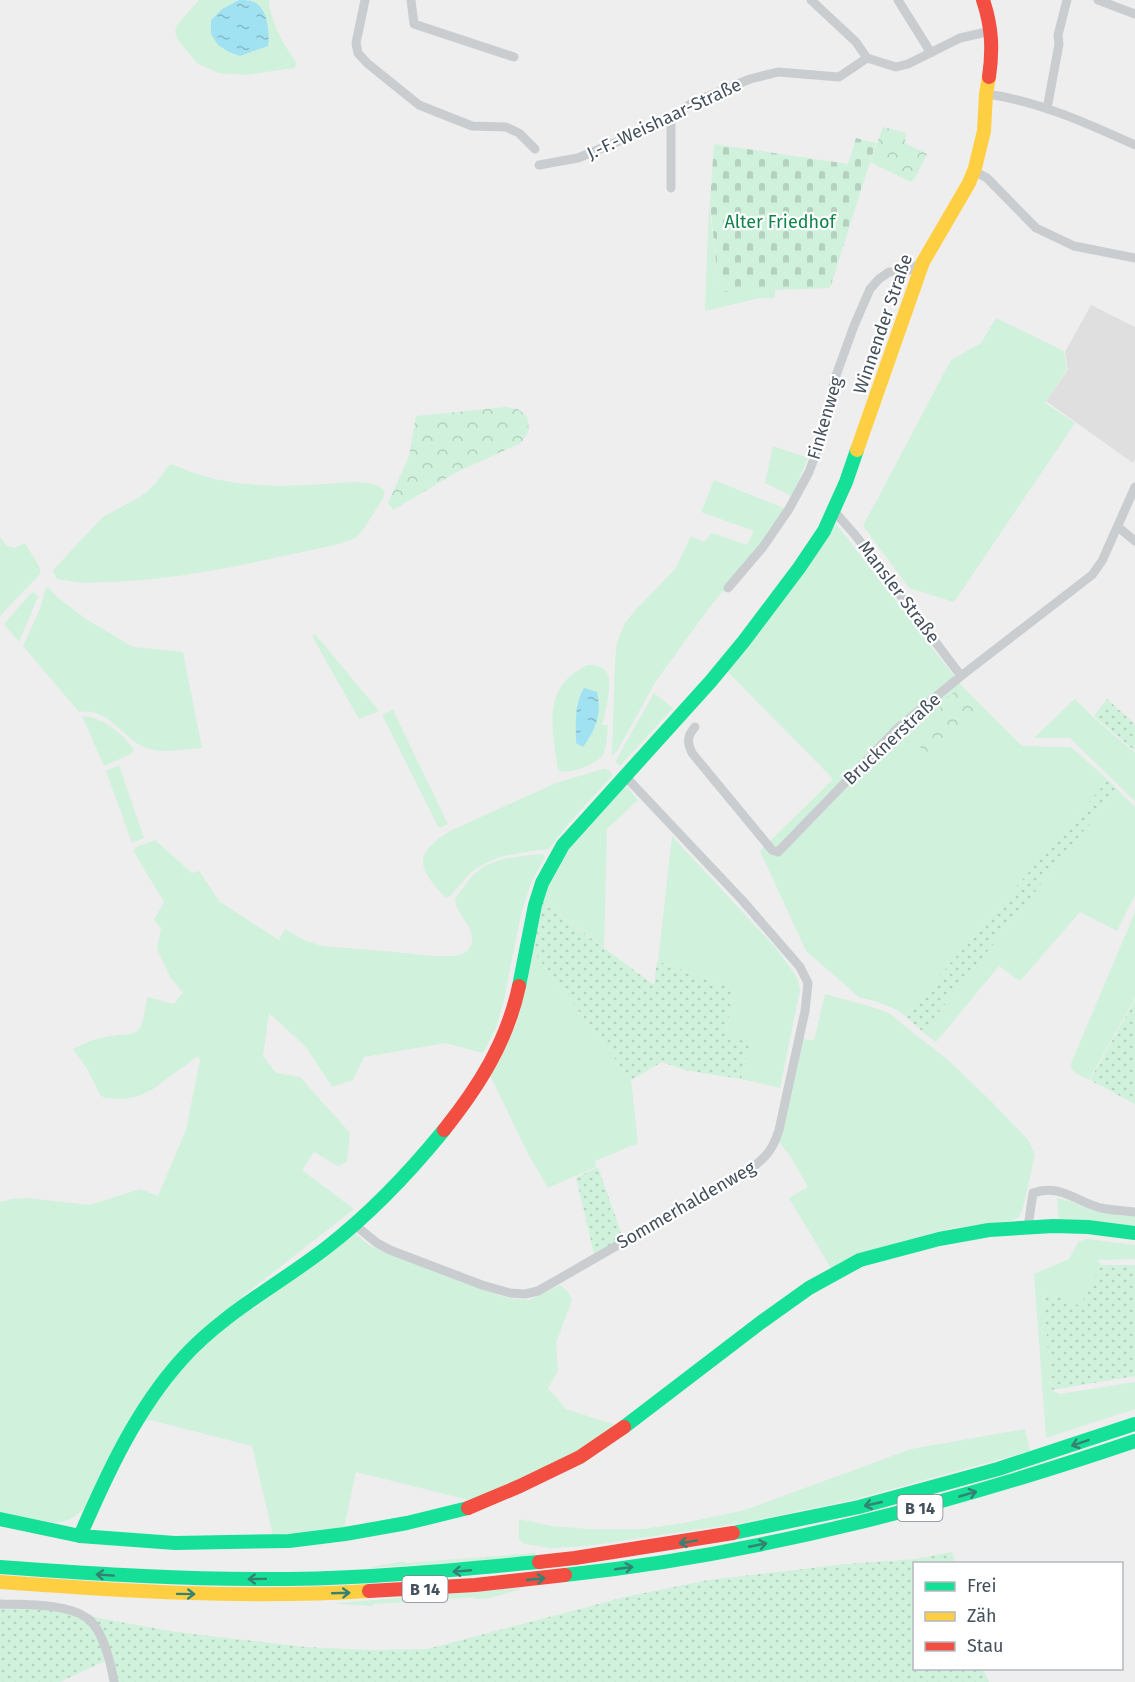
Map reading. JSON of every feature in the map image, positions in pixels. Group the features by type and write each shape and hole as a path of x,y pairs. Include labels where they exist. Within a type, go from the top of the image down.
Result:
{"main road":[{"name":"Winnender Straße","path":"80,1536 99,1492 137,1422 152,1397 182,1358 206,1335 315,1257 355,1225 409,1171 456,1114 487,1067 511,1017 529,930 540,890 563,845 711,681 744,641 824,531 854,461 923,262 974,171 984,131 986,94 992,56 991,26 983,0"},
{"path":"991,26 996,0"},
{"path":"0,1519 80,1536 176,1544 289,1541 407,1523 475,1506 580,1457 631,1422 809,1288 860,1260 939,1239 989,1230 1053,1226 1088,1227 1135,1233"},
{"name":"B 14","path":"0,1567 120,1576 227,1579 315,1578 499,1568 583,1558 745,1532 890,1500 1013,1465 1135,1424"},
{"name":"B 14","path":"0,1582 127,1592 230,1595 432,1589 594,1573 800,1537 892,1515 1005,1484 1135,1441"}],"street":[{"path":"365,0 356,43 358,53 367,63 419,105 472,126 506,127 519,133 535,149"},
{"path":"411,0 414,24 514,57"},
{"path":"811,0 856,42 867,58 896,68 991,26"},
{"path":"898,0 931,53"},
{"path":"1047,109 1059,44 1058,35 1066,0"},
{"path":"1098,0 1122,4 1135,14"},
{"name":"J.-F.-Weishaar-Straße","path":"539,165 578,158 671,118 692,103 750,79 778,72 838,77 867,58"},
{"path":"986,94 1005,96 1047,109 1135,145"},
{"path":"671,118 671,188"},
{"path":"974,171 987,178 1036,228 1074,246 1135,258"},
{"name":"Finkenweg","path":"728,588 764,547 789,509 808,472 825,427 834,381 870,289 889,272 907,271 923,262"},
{"name":"Brucknerstraße","path":"695,727 689,734 688,744 692,753 772,850 778,852 898,728 961,676 1092,575 1102,561 1135,487"},
{"name":"Mansler Straße","path":"834,511 856,536 961,676"},
{"path":"1118,527 1135,541"},
{"name":"Sommerhaldenweg","path":"355,1225 377,1243 390,1250 482,1284 510,1293 525,1294 538,1291 752,1168 765,1158 774,1146 805,1011 808,983 800,967 773,936 624,776"},
{"path":"1028,1227 1033,1193 1041,1190 1053,1189 1100,1207 1135,1212"},
{"path":"0,1604 51,1606 79,1613 88,1618 98,1631 109,1659 114,1682"}],"shaded area":[{"path":"1091,305 1135,327 1135,459 1133,463 1046,401 1068,370 1065,352"}],"green space":[{"path":"199,0 239,0 222,9 211,20 211,34 240,56 267,46 256,3 248,0 269,0 275,25 282,41 296,62 295,68 245,75 218,73 197,63 178,40 175,32 177,25"},
{"path":"883,127 906,133 905,143 927,154 911,182 870,162"},
{"name":"Alter Friedhof","path":"856,138 876,143 830,288 719,292 710,203 714,144 848,164"},
{"path":"709,203 719,291 775,290 775,298 760,298 705,311"},
{"path":"996,318 1064,351 1067,370 1045,403 1075,423 954,602 909,588 863,526 951,360 981,343"},
{"path":"506,407 518,409 527,416 529,430 521,443 457,472 393,510 388,503 409,456 416,416"},
{"path":"773,446 808,458 792,496 765,483"},
{"path":"170,464 200,475 230,482 293,486 366,483 374,484 385,492 356,538 335,545 178,576 84,583 57,579 53,570 103,517 143,495 156,483"},
{"path":"714,480 786,509 761,546 709,608 656,681 612,756 615,660 617,642 625,623 676,568 691,536 704,542 712,533 747,545 754,531 701,512"},
{"path":"836,524 961,685 1022,746 1071,747 1108,780 905,1016 878,1002 859,997 806,951 760,851 833,779 727,671"},
{"path":"0,537 7,546 15,548 25,543 40,568 40,574 0,616"},
{"path":"46,588 49,588 86,619 133,647 183,652 202,748 166,751 146,748 99,714 79,712 23,646 40,609"},
{"path":"34,592 38,597 19,642 4,624"},
{"path":"315,634 379,711 359,719 312,636"},
{"path":"587,665 599,667 607,672 609,693 602,725 608,725 607,736 603,755 595,762 582,768 563,771 558,770 552,724 553,710 562,685 572,674","holes":["584,689 596,725 583,747 577,710"]},
{"path":"958,689 980,714 934,761 920,747 941,711 939,704"},
{"path":"654,693 673,708 620,766 615,762"},
{"path":"1075,699 1135,753 1135,801 1070,738 1034,738"},
{"path":"1107,699 1135,724 1135,751 1094,716"},
{"path":"393,710 448,824 439,828 382,715"},
{"path":"82,716 97,719 111,727 134,750 131,754 104,766"},
{"path":"119,765 144,838 132,843 106,771"},
{"path":"603,769 611,772 612,776 569,823 549,849 511,854 484,864 469,875 450,896 445,897 428,876 424,868 425,853 452,830 556,783"},
{"path":"1108,780 1117,789 923,1032 905,1016"},
{"path":"621,787 628,788 638,800 607,829 604,947 541,901 559,860"},
{"path":"1117,789 1135,807 1135,895 1117,931 1080,912 1020,981 999,966 936,1042 923,1032"},
{"path":"672,836 775,947 797,977 800,990 780,1088 741,1079 750,1044 726,1035 733,988 658,961"},
{"path":"155,840 192,873 199,871 220,902 279,940 285,929 306,941 322,946 441,956 461,954 471,945 471,932 455,899 472,876 494,862 543,854 545,857 531,883 521,914 504,1000 496,1028 483,1053 445,1043 364,1057 353,1080 332,1087 306,1047 269,1013 263,1056 276,1073 300,1077 350,1133 347,1162 338,1166 314,1152 302,1170 354,1209 243,1296 253,1309 354,1232 370,1246 507,1298 529,1300 560,1285 568,1292 572,1300 556,1343 558,1371 548,1388 566,1409 618,1426 575,1457 492,1494 469,1500 356,1472 344,1528 273,1535 252,1446 150,1420 127,1428 85,1507 72,1518 57,1523 0,1514 0,1202 27,1198 90,1205 140,1189 158,1196 186,1130 200,1060 198,1056 153,1089 139,1096 124,1099 105,1098 100,1095 88,1070 73,1049 97,1039 135,1032 142,1023 148,997 174,1004 183,993 171,978 157,949 161,928 154,920 164,902 134,850 136,847"},
{"path":"541,901 654,985 657,961 733,988 726,1034 750,1044 741,1079 685,1070 662,1062 631,1080 530,947"},
{"path":"1135,912 1135,998 1089,1080 1075,1073 1070,1066"},
{"path":"530,947 631,1080 638,1143 595,1161 596,1167 548,1188 528,1154 490,1075 516,1025"},
{"path":"825,994 891,1014 948,1060 1028,1140 1035,1155 1019,1217 1010,1221 947,1229 892,1244 831,1268 789,1198 808,1187 791,1157 779,1142 801,1039 814,1040"},
{"path":"1135,1000 1135,1104 1090,1080"},
{"path":"598,1167 623,1238 594,1254 576,1178"},
{"path":"1057,1198 1094,1211 1135,1216 1135,1227 1059,1219"},
{"path":"1087,1239 1135,1245 1135,1259 1098,1260 1101,1265 1080,1307 1043,1291 1051,1390 1060,1394 1135,1382 1135,1409 1046,1438 1034,1274 1069,1259 1078,1242"},
{"path":"1101,1265 1135,1265 1135,1376 1051,1390 1043,1290 1080,1306"},
{"path":"1025,1429 1030,1451 852,1500 748,1522 588,1546 551,1548 524,1544 519,1539 519,1519 551,1526 588,1529 643,1529 745,1510 911,1449"},
{"path":"952,1552 955,1562 913,1562 913,1670 983,1670 989,1682 114,1682 109,1659 60,1682 0,1682 0,1607 49,1609 176,1632 306,1647 371,1650 427,1649 625,1597 708,1580 846,1564 916,1559"},
{"path":"535,1553 515,1559 367,1568 404,1561 406,1563"},
{"path":"520,1588 490,1598 424,1601 423,1597 422,1601 373,1604 372,1606 337,1603"}],"water":[{"path":"239,0 252,1 259,5 267,22 269,35 268,46 240,56 218,45 211,34 211,20 222,9"},
{"path":"584,688 597,692 599,707 594,727 583,747 576,743 576,722 577,707"}],"traffic: fast":[{"path":"519,986 535,905 542,883 563,845 711,681 799,568 824,531 846,482 857,450"},
{"path":"80,1536 124,1443 150,1399 182,1359 232,1314 308,1262 358,1221 403,1177 444,1130"},
{"path":"624,1427 809,1288 860,1260 939,1239 989,1230 1053,1226 1088,1227 1135,1233"},
{"path":"733,1533 859,1507 998,1469 1135,1424"},
{"path":"565,1575 710,1554 854,1524 995,1486 1135,1441"},
{"path":"0,1519 80,1536 175,1543 289,1541 407,1523 468,1508"},
{"path":"0,1567 144,1576 288,1579 445,1571 539,1562"}],"traffic: slow":[{"path":"857,450 923,262 969,183 975,168 984,131 989,77"},
{"path":"0,1582 230,1594 369,1591"}],"traffic: jam":[{"path":"983,0 991,38 989,77"},
{"path":"444,1130 469,1097 499,1045 519,986"},
{"path":"468,1508 580,1457 624,1427"},
{"path":"539,1562 733,1533"},
{"path":"369,1591 475,1585 565,1575"}]}
